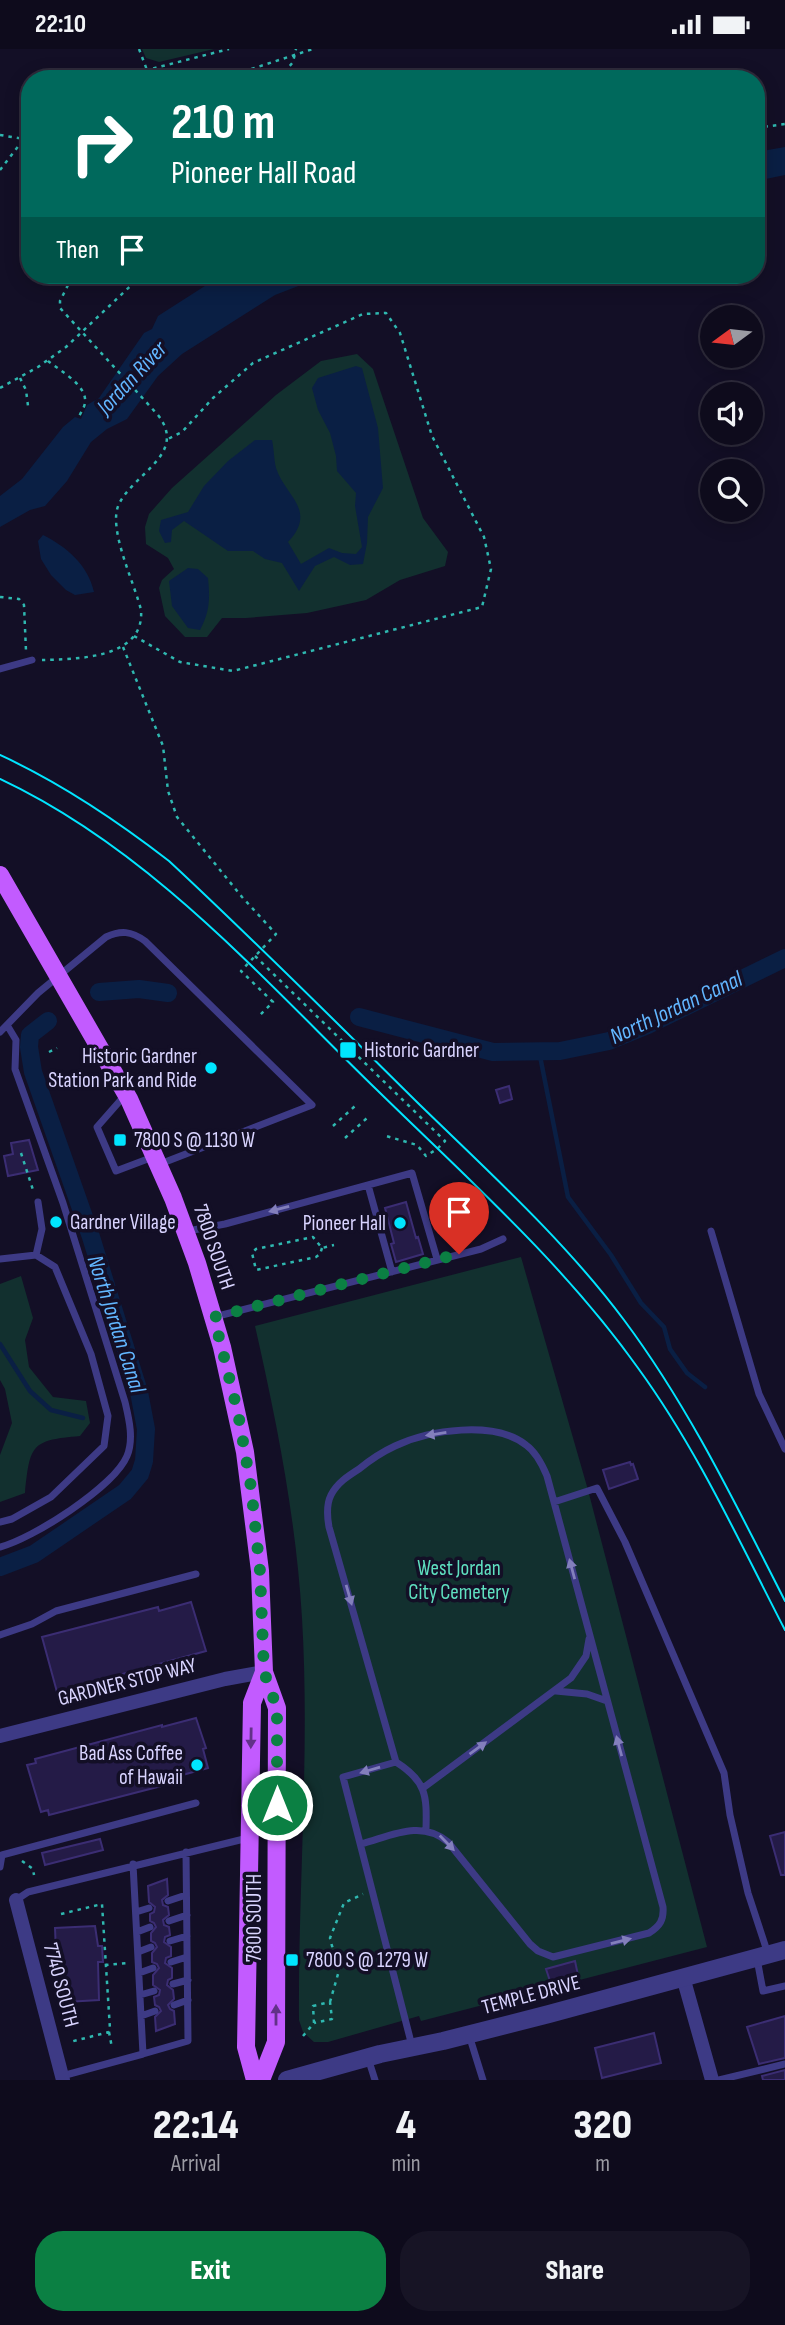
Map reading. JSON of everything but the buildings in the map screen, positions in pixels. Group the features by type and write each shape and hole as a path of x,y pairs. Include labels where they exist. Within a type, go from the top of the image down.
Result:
{"main road":[{"name":"7800 SOUTH","path":"0,875 127,1093 157,1160 186,1231 214,1317 238,1413 251,1487 260,1571 264,1672 277,1708 276,2042 261,2080"},
{"name":"7800 SOUTH","path":"255,2080 246,2047 249,1837 252,1703 264,1672"}],"street":[{"name":"GARDNER STOP WAY","path":"0,1736 225,1679 264,1672"},
{"name":"7740 SOUTH","path":"16,1901 63,2078"},
{"name":"TEMPLE DRIVE","path":"287,2080 368,2057 470,2035 770,1954"},
{"path":"683,1977 712,2080"}],"lane":[{"path":"0,669 32,660"},
{"path":"0,1032 59,976 106,937 119,932 136,935 215,1007 312,1105 157,1160 116,1171 97,1127 127,1093"},
{"path":"0,1547 29,1536 104,1485 128,1455 131,1435 125,1402 63,1203 15,1069 16,1040 7,1025"},
{"path":"186,1231 225,1224 412,1173 437,1259"},
{"path":"368,1185 392,1272"},
{"path":"36,1255 41,1229 37,1202"},
{"path":"711,1231 759,1394 785,1449"},
{"path":"214,1317 481,1249 503,1239"},
{"path":"0,1259 36,1255 55,1267 92,1354 108,1416 104,1446 51,1497 12,1519 0,1522"},
{"path":"361,1844 412,1830 426,1829 434,1832 448,1842 520,1932 538,1951 546,1955 559,1956 638,1937 656,1928 663,1916 663,1907 547,1476 536,1454 527,1445 507,1436 482,1431 445,1432 408,1440 380,1454 347,1477 333,1491 328,1506 329,1527 396,1762 412,1774 423,1788 426,1829"},
{"path":"554,1502 597,1488 625,1542 724,1773 730,1815 748,1893 770,1954 763,1991 785,1986"},
{"path":"0,1635 32,1624 57,1611 196,1574"},
{"path":"423,1788 556,1691 580,1666 588,1649 590,1635"},
{"path":"556,1691 587,1694 607,1701"},
{"path":"396,1762 343,1777 412,2047"},
{"path":"2,1855 196,1803"},
{"path":"16,1901 28,1892 249,1837"},
{"path":"0,1845 0,1867"},
{"path":"63,2078 188,2041 186,1851"},
{"path":"133,1864 143,2054"},
{"path":"168,1901 186,1895"},
{"path":"136,1912 149,1907"},
{"path":"169,1921 187,1915"},
{"path":"137,1932 150,1927"},
{"path":"170,1941 187,1936"},
{"path":"138,1952 151,1947"},
{"path":"172,1962 187,1957"},
{"path":"139,1973 153,1968"},
{"path":"173,1984 188,1980"},
{"path":"140,1996 154,1991"},
{"path":"174,2005 188,2000"},
{"path":"141,2016 155,2011"},
{"path":"470,2035 483,2080"},
{"path":"368,2057 375,2080"},
{"path":"719,2080 785,2064"}],"path":[{"path":"139,49 146,70 229,49"},
{"path":"286,70 293,62 296,49"},
{"path":"248,70 313,49"},
{"path":"765,127 785,124"},
{"path":"0,135 21,138"},
{"path":"0,170 21,143"},
{"path":"0,597 19,599 24,605 24,648 32,660 87,658 123,646 134,636 142,621 117,533 116,517 119,504 162,454 168,439 167,426 60,306 69,284"},
{"path":"0,388 48,361 84,332 133,284"},
{"path":"134,636 180,662 233,671 482,607 491,569 484,537 432,436 400,333 386,313 363,314 253,363 213,398 182,432 168,439"},
{"path":"48,361 76,384 83,394 85,403 78,418"},
{"path":"20,378 26,390 28,406"},
{"path":"123,646 163,746 168,791 177,817 276,934 241,971 273,1002 260,1015"},
{"path":"254,956 445,1141 426,1156 417,1146 386,1136"},
{"path":"49,1052 57,1048"},
{"path":"333,1126 355,1106"},
{"path":"345,1138 367,1118"},
{"path":"21,1153 37,1202"},
{"path":"313,1237 321,1248 316,1258 256,1270 252,1253 256,1249 313,1237"},
{"path":"321,1248 334,1245"},
{"path":"22,1861 33,1869 34,1875"},
{"path":"303,2036 314,2023 332,2019 330,2002 342,1960 330,1941 331,1934 344,1903 364,1893"},
{"path":"61,1914 102,1904 112,2048"},
{"path":"105,1965 138,1962"},
{"path":"314,2023 313,2006 330,2002"},
{"path":"68,2042 109,2032"}],"green space":[{"path":"142,49 214,49 159,62 146,58"},
{"path":"357,354 373,369 423,518 448,552 445,566 400,580 366,600 307,613 222,618 207,637 185,637 165,616 159,588 162,580 174,569 168,558 146,544 145,527 149,514 172,488 276,395 321,361"},
{"name":"West Jordan City Cemetery","path":"521,1257 588,1490 707,1947 421,2021 419,2016 328,2042 314,2042 303,2032 299,2020 305,1719 299,1581 284,1471 255,1326"},
{"path":"21,1276 33,1318 25,1340 29,1367 53,1397 86,1401 90,1423 80,1436 51,1440 36,1448 29,1464 25,1493 0,1502 0,1455 12,1423 5,1389 0,1380 0,1284"}],"water":[{"path":"785,147 785,175 765,179 765,150"},
{"name":"Jordan River","path":"208,284 304,284 275,295 182,354 158,376 127,419 107,429 91,442 67,481 45,506 30,510 0,527 0,496 22,479 63,427 75,417 81,419 87,405 99,398 144,333 152,329 158,316"},
{"path":"356,366 362,368 378,428 383,488 368,517 363,564 350,565 334,557 315,566 299,591 282,563 265,559 253,551 228,551 184,521 172,530 171,542 165,543 159,531 161,520 188,512 204,486 228,461 255,440 272,440 276,468 300,512 296,531 288,542 301,564 329,548 356,554 362,547 355,506 356,493 337,471 330,433 318,410 312,388 318,378"},
{"path":"43,535 60,545 82,565 94,592 75,595 51,575 41,559 38,541"},
{"path":"188,568 198,569 208,578 209,605 200,630 188,628 172,606 169,581"}],"waterway":[{"name":"North Jordan Canal","path":"359,1017 493,1052 560,1051 609,1041 648,1025 785,958"},
{"name":"North Jordan Canal","path":"99,992 139,989 168,993"},
{"name":"North Jordan Canal","path":"0,1567 34,1554 125,1492 140,1474 144,1461 146,1429 139,1392 91,1237 33,1072 30,1035 48,1021"},
{"path":"539,1051 568,1197 611,1255 641,1303 664,1327 670,1349 687,1373 705,1387"},
{"path":"0,1344 30,1391 51,1410 83,1418"}],"tram line":[{"path":"0,755 88,803 169,861 552,1235 624,1320 670,1387 785,1601"},
{"path":"0,779 54,808 105,841 154,878 200,918 547,1257 609,1330 659,1399 716,1496 785,1630"}],"place":[{"name":"Historic Gardner","path":"348,1050"},
{"name":"Historic Gardner Station Park and Ride","path":"211,1068"},
{"name":"7800 S @ 1130 W","path":"120,1140"},
{"name":"Gardner Village","path":"56,1222"},
{"name":"Pioneer Hall","path":"400,1223"},
{"name":"Bad Ass Coffee of Hawaii","path":"197,1765"},
{"name":"7800 S @ 1279 W","path":"292,1960"}],"route":[{"path":"277,1805 277,1708 264,1672 263,1609 251,1487 238,1413 214,1317 459,1254"}]}
